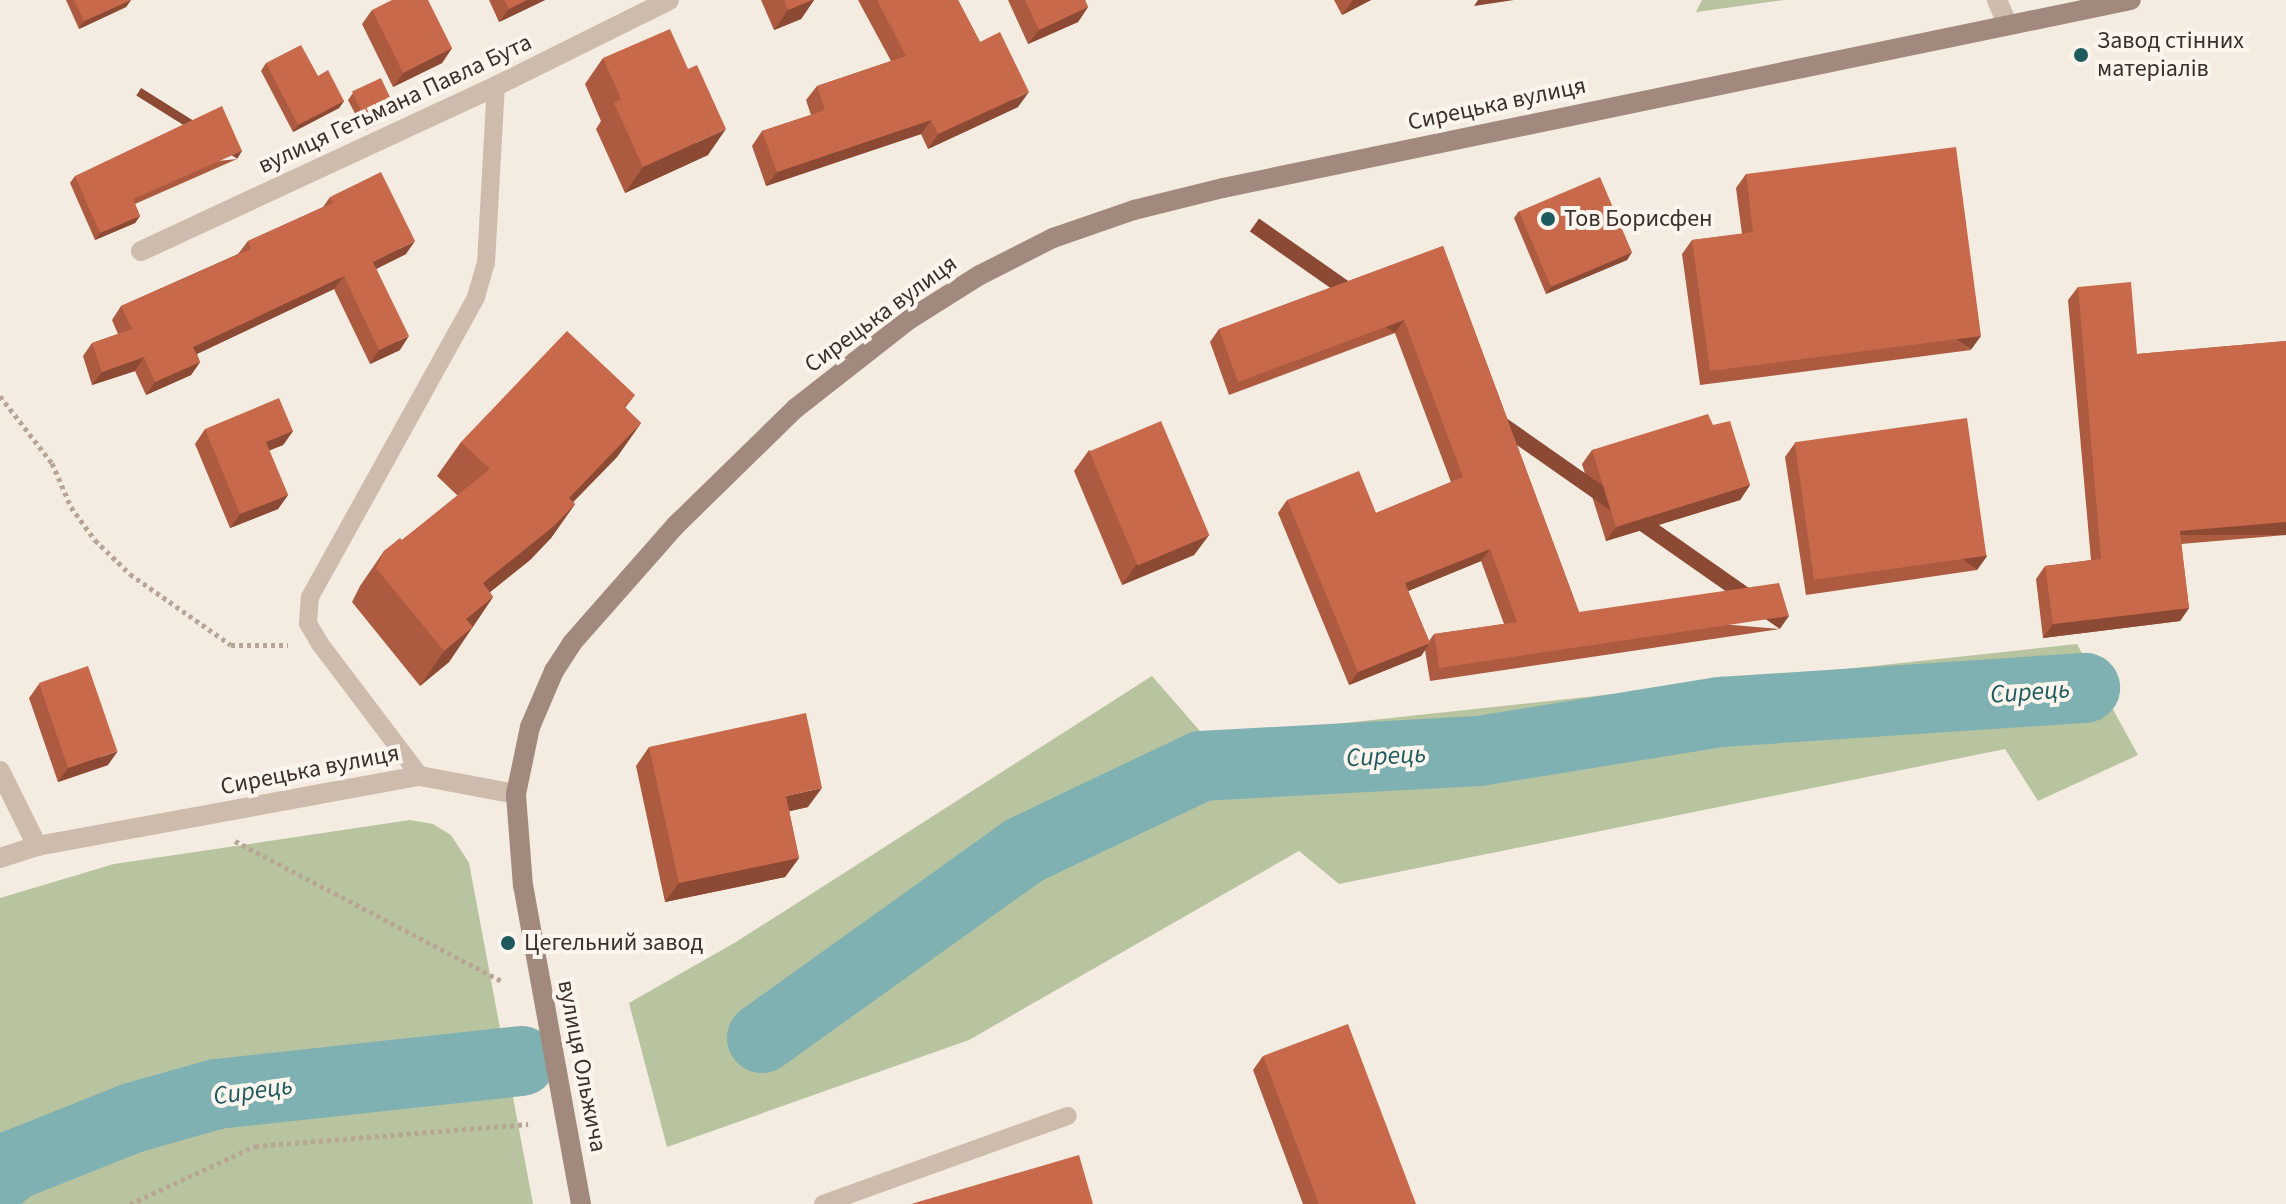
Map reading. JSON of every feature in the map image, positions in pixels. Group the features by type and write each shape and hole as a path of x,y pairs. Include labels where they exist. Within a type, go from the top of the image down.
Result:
{"main road":[{"name":"Сирецька вулиця","path":"516,794 530,727 554,671 594,615 676,525 796,408 910,319 980,275 1053,238 1134,210 1223,188 2131,0"},
{"name":"вулиця Ольжича","path":"516,794 523,886 581,1204"}],"street":[{"name":"вулиця Гетьмана Павла Бута","path":"141,251 496,86 669,0"},
{"path":"1997,0 2007,24"},
{"path":"0,771 37,846"},
{"name":"Сирецька вулиця","path":"0,858 37,846 420,776 516,794"}],"lane":[{"path":"420,776 320,644 308,623 310,597 476,297 486,263 496,86"},
{"path":"823,1204 1068,1116"}],"path":[{"path":"0,396 52,463 71,507 95,540 130,574 231,645 320,644"},
{"path":"228,837 503,982"},
{"path":"130,1204 255,1146 528,1124"}],"green space":[{"path":"1702,0 1784,0 1696,12"},
{"path":"2077,644 2138,755 2038,801 2005,749 1339,884 1299,851 969,1040 667,1147 629,1003 736,942 1152,676 1206,738"},
{"path":"410,820 433,824 451,835 469,863 533,1204 0,1204 0,898 114,864"}],"building":[{"path":"74,0 131,0 84,21"},
{"path":"392,0 428,0 452,48 403,73 372,10"},
{"path":"504,0 527,0 509,9"},
{"path":"784,0 812,0 788,10"},
{"path":"877,0 958,0 980,42 1000,32 1029,92 938,134 931,120 777,172 762,131 825,110 817,86 906,56"},
{"path":"1025,0 1085,0 1088,7 1039,30"},
{"path":"670,29 688,69 697,65 726,129 643,167 614,103 621,99 603,58"},
{"path":"301,45 318,76 328,70 344,101 298,125 266,63"},
{"path":"381,78 396,110 367,123 352,92"},
{"path":"222,106 242,151 133,199 140,216 100,233 75,176"},
{"path":"1956,147 1981,336 1710,371 1692,240 1753,232 1746,174"},
{"path":"381,172 415,241 373,262 409,336 379,350 344,276 193,347 200,362 155,382 144,357 102,372 92,343 132,329 121,306 251,249 248,241 333,203 330,197"},
{"path":"1600,177 1632,252 1551,287 1519,211"},
{"path":"1443,246 1579,612 1779,583 1789,616 1439,668 1434,634 1517,622 1490,549 1405,583 1430,643 1358,672 1287,500 1359,471 1376,513 1463,477 1404,320 1238,382 1219,329"},
{"path":"2131,282 2137,354 2286,341 2286,522 2180,531 2189,608 2053,624 2045,566 2101,559 2078,287"},
{"path":"567,331 635,395 624,406 641,423 569,498 575,504 554,526 483,583 493,597 466,619 473,627 444,651 376,568 384,551 490,469 461,442"},
{"path":"279,398 293,431 266,442 288,495 240,514 205,429"},
{"path":"1708,414 1713,425 1730,421 1750,485 1616,527 1592,450"},
{"path":"1967,418 1986,556 1814,580 1795,442"},
{"path":"1161,421 1209,535 1138,566 1089,451"},
{"path":"88,666 117,751 68,768 39,683"},
{"path":"806,713 822,788 786,796 799,858 679,883 649,747"},
{"path":"1348,1024 1416,1204 1319,1204 1263,1056"},
{"path":"1079,1155 1093,1204 911,1204"}],"waterway":[{"name":"Сирець","path":"762,1038 1025,850 1201,766 1479,751 1721,712 2085,688"},
{"name":"Сирець","path":"0,1176 14,1165 132,1118 217,1094 521,1061"}],"place":[{"name":"Завод стінних матеріалів","path":"2081,55"},
{"name":"Тов Борисфен","path":"1548,219"},
{"name":"Цегельний завод","path":"508,943"}]}
